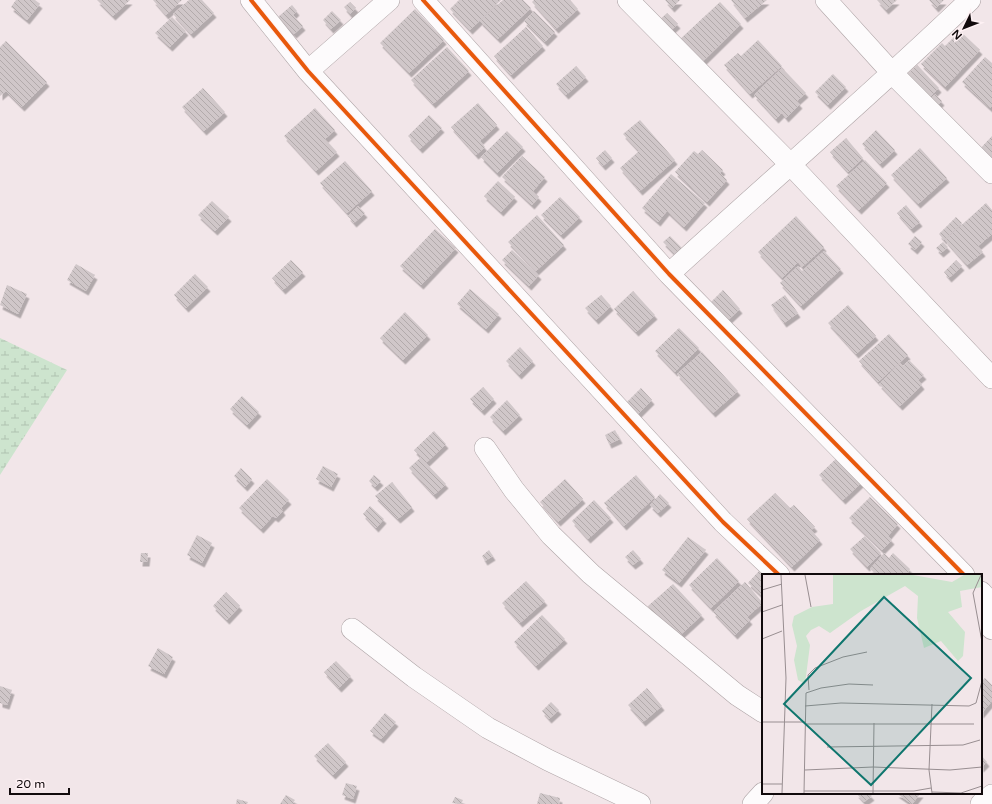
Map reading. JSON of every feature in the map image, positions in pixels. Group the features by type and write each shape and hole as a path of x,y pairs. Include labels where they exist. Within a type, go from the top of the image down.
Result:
{"street":[{"path":"250,0 308,71 723,522 778,574"},
{"path":"308,71 389,0"},
{"path":"423,0 669,274 963,574"},
{"path":"628,0 790,164 992,378"},
{"path":"826,0 893,74 992,173"},
{"path":"669,274 790,164 893,74 970,0"},
{"path":"485,448 514,490 551,535 591,574 737,695 762,711"},
{"path":"985,605 992,629"},
{"path":"352,629 414,677 488,728 548,760 640,804"},
{"path":"753,804 762,794"},
{"path":"981,804 992,795"}],"green space":[{"path":"0,338 67,370 0,475"}],"building":[{"path":"16,0 35,0 40,4 27,20 11,7"},
{"path":"97,0 130,0 113,16"},
{"path":"153,0 182,0 166,15"},
{"path":"189,0 202,0 214,13 191,34 173,14"},
{"path":"459,0 501,0 470,30 450,9"},
{"path":"503,0 523,0 531,8 498,39 480,21"},
{"path":"534,0 570,0 578,9 556,29 532,2"},
{"path":"665,0 680,0 672,8"},
{"path":"731,0 767,0 745,18"},
{"path":"877,0 897,0 886,10"},
{"path":"929,0 944,0 936,8"},
{"path":"350,2 356,8 350,14 344,7"},
{"path":"720,2 741,24 699,65 677,42"},
{"path":"292,5 297,11 293,15 303,26 294,34 278,17"},
{"path":"415,9 444,40 409,73 380,43"},
{"path":"332,11 341,20 331,29 323,20"},
{"path":"534,11 555,32 545,42 524,21"},
{"path":"667,13 678,24 668,33 657,22"},
{"path":"172,17 186,31 170,47 155,33"},
{"path":"526,27 543,46 511,75 494,56"},
{"path":"960,31 980,50 945,87 921,64 942,43 945,46"},
{"path":"758,40 782,66 750,94 724,65 738,53 741,56"},
{"path":"6,41 47,82 22,107 6,91 0,96 0,47"},
{"path":"447,47 469,71 433,104 411,80"},
{"path":"985,57 992,63 992,106 990,108 962,82"},
{"path":"917,65 939,88 924,103 901,80"},
{"path":"576,66 586,77 566,95 556,84"},
{"path":"782,68 806,93 797,101 800,104 786,118 782,113 776,119 754,95"},
{"path":"833,74 846,87 828,105 815,92"},
{"path":"203,88 225,112 204,131 182,107"},
{"path":"935,94 942,101 927,116 920,109"},
{"path":"478,103 497,125 480,141 485,147 476,155 451,127"},
{"path":"315,108 335,130 325,139 337,152 316,171 284,136"},
{"path":"429,115 442,128 420,149 408,136"},
{"path":"640,120 675,160 640,191 620,168 639,151 623,134"},
{"path":"876,130 895,150 880,164 862,144"},
{"path":"507,131 523,147 497,173 481,157"},
{"path":"992,136 992,161 979,150"},
{"path":"846,138 863,158 848,172 830,152"},
{"path":"920,148 947,178 918,204 891,175"},
{"path":"605,150 612,158 603,166 596,158"},
{"path":"702,150 723,170 720,173 727,180 707,202 675,172 694,151 698,154"},
{"path":"522,156 545,177 533,191 539,197 532,205 502,177"},
{"path":"865,160 887,183 859,210 836,186"},
{"path":"345,161 372,191 347,213 320,183"},
{"path":"671,174 705,203 684,227 667,211 658,222 642,208"},
{"path":"498,181 515,197 501,212 484,196"},
{"path":"560,197 580,217 561,235 541,215"},
{"path":"212,201 229,217 215,231 198,215"},
{"path":"986,203 992,210 992,234 978,246 983,252 967,265 945,240"},
{"path":"906,205 920,222 911,229 897,213"},
{"path":"358,206 365,213 354,223 348,216"},
{"path":"537,215 564,245 536,271 508,242"},
{"path":"796,216 824,247 802,267 798,262 782,278 758,252"},
{"path":"956,217 962,223 944,240 939,234"},
{"path":"435,229 456,248 421,285 400,266"},
{"path":"670,236 683,249 676,255 663,242"},
{"path":"915,236 922,242 915,250 908,244"},
{"path":"943,242 948,247 941,253 936,248"},
{"path":"512,250 539,275 529,286 502,260"},
{"path":"824,251 841,269 801,306 780,283 798,266 802,271"},
{"path":"291,260 303,272 283,290 272,278"},
{"path":"956,260 962,266 949,278 944,272"},
{"path":"76,264 95,275 86,291 67,280"},
{"path":"195,274 208,287 186,308 174,295"},
{"path":"7,285 27,294 18,314 0,305"},
{"path":"470,289 499,314 486,329 457,304"},
{"path":"723,290 740,309 727,321 710,303"},
{"path":"633,291 655,315 636,332 614,309"},
{"path":"601,295 611,306 596,320 585,308"},
{"path":"785,295 798,313 784,323 771,305"},
{"path":"848,305 876,336 856,354 828,323"},
{"path":"405,312 428,335 403,360 380,338"},
{"path":"679,328 699,348 675,372 655,351"},
{"path":"889,334 908,355 878,382 859,361"},
{"path":"520,347 533,361 519,375 506,361"},
{"path":"702,352 738,391 713,413 677,374"},
{"path":"909,360 924,375 918,380 922,385 900,406 879,384 900,363 903,366"},
{"path":"483,387 494,399 482,411 470,399"},
{"path":"641,388 652,400 636,416 625,404"},
{"path":"242,396 259,412 247,425 230,409"},
{"path":"507,400 520,415 503,431 490,417"},
{"path":"615,430 620,439 609,444 605,435"},
{"path":"434,431 446,444 426,463 446,484 434,495 409,468 421,457 414,450"},
{"path":"839,456 862,482 843,500 819,475"},
{"path":"323,466 338,474 331,487 316,479"},
{"path":"241,468 252,479 245,487 234,476"},
{"path":"374,475 381,481 375,487 369,481"},
{"path":"636,475 655,497 624,526 604,503"},
{"path":"267,479 289,500 281,508 283,511 276,518 273,516 261,529 239,508"},
{"path":"565,479 583,499 558,522 540,502"},
{"path":"392,482 412,507 398,519 375,496"},
{"path":"775,493 790,508 794,505 815,527 811,530 820,540 792,567 747,519"},
{"path":"660,494 669,503 658,513 650,505"},
{"path":"870,497 898,524 888,536 892,540 882,550 849,518"},
{"path":"594,500 611,518 588,539 572,521"},
{"path":"370,506 384,519 376,528 363,514"},
{"path":"197,535 212,543 202,563 187,555"},
{"path":"865,536 881,553 867,567 850,549"},
{"path":"688,537 706,550 679,583 662,570"},
{"path":"489,550 493,556 485,561 482,556"},
{"path":"633,550 641,559 633,565 625,557"},
{"path":"141,553 148,553 147,562 140,562"},
{"path":"884,553 889,558 893,553 910,569 909,574 876,574 870,569"},
{"path":"717,558 739,581 711,608 689,585"},
{"path":"759,571 762,574 762,596 748,583"},
{"path":"526,581 545,601 520,623 502,603"},
{"path":"745,582 762,602 762,604 747,617 750,620 735,635 713,612"},
{"path":"673,584 702,615 677,638 648,606"},
{"path":"226,592 240,606 227,620 213,606"},
{"path":"542,615 565,639 536,666 514,642"},
{"path":"158,648 173,657 164,674 148,666"},
{"path":"336,661 351,676 339,688 324,672"},
{"path":"985,678 992,685 992,701 982,713 982,681"},
{"path":"0,686 12,690 7,705 0,703"},
{"path":"647,688 662,706 643,722 628,705"},
{"path":"551,702 559,710 549,719 542,711"},
{"path":"385,713 396,722 381,739 370,731"},
{"path":"328,743 346,762 333,775 314,756"},
{"path":"982,756 987,762 982,767"},
{"path":"346,783 357,786 353,799 342,795"},
{"path":"540,793 560,798 559,804 537,804"},
{"path":"857,794 870,794 872,796 864,802"},
{"path":"897,794 920,794 912,804"},
{"path":"286,795 295,800 292,804 280,804"},
{"path":"455,797 463,800 461,804 452,803"},
{"path":"237,799 248,802 247,804 236,804"}],"cycle path":[{"path":"251,0 308,71 723,522 778,574"},
{"path":"423,0 669,274 963,574"}]}
